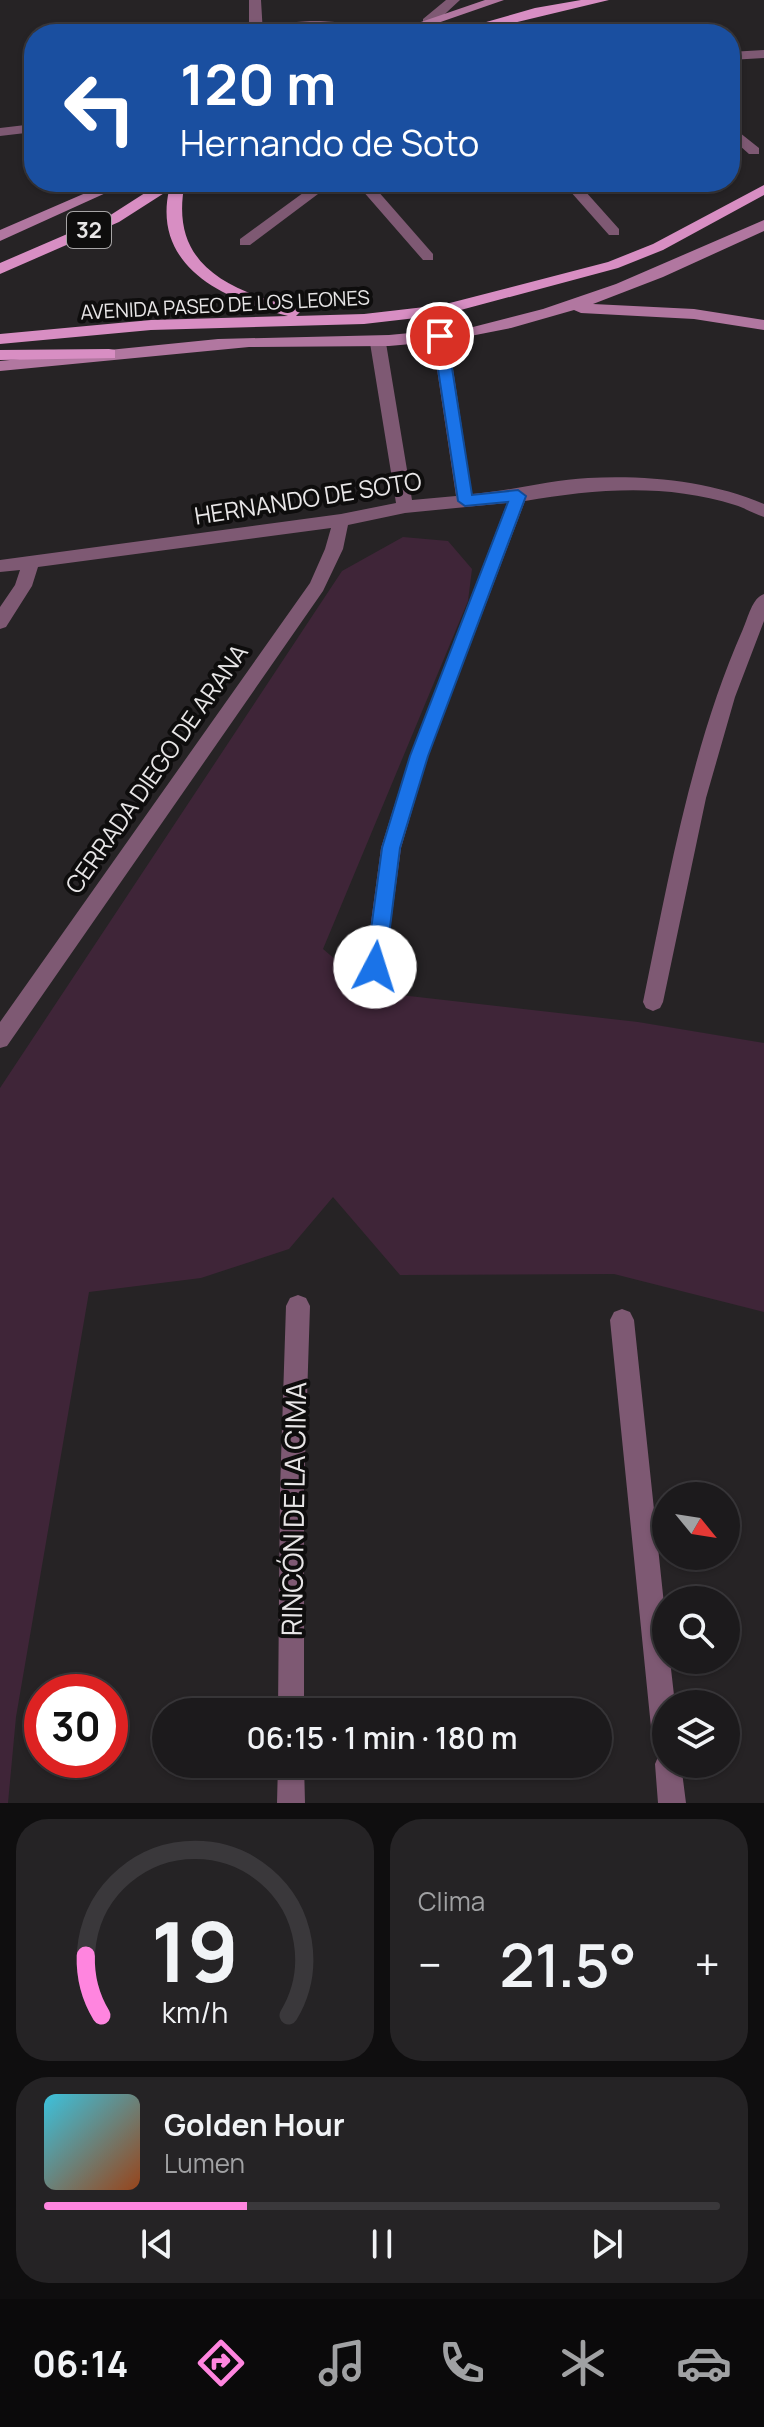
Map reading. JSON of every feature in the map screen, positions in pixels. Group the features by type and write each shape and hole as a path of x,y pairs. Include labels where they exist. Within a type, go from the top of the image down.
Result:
{"main road":[{"path":"490,24 603,0"},
{"name":"AVENIDA PASEO DE LOS LEONES","path":"0,339 151,325 399,316 442,310 590,272 658,247 764,189"},
{"name":"32","path":"0,269 114,219 159,192"},
{"path":"173,192 171,208 177,239 197,268 238,296 276,309 325,319"},
{"path":"0,355 109,354"}],"street":[{"path":"255,0 256,24"},
{"path":"428,22 454,0"},
{"path":"422,24 498,0"},
{"path":"740,55 764,54"},
{"path":"0,132 24,129"},
{"path":"740,138 754,151"},
{"path":"0,236 100,192"},
{"path":"245,242 313,192"},
{"path":"371,192 428,257"},
{"path":"578,192 614,232"},
{"path":"0,366 250,342 378,343 472,332 573,307 715,249 764,225"},
{"path":"573,307 694,314 764,325"},
{"path":"440,336 465,501"},
{"path":"378,343 405,507"},
{"name":"HERNANDO DE SOTO","path":"0,566 341,520 405,507 518,496 587,484 667,485 739,500 764,511"},
{"path":"375,967 391,848 419,756 518,496"},
{"name":"CERRADA DIEGO DE ARANA","path":"0,1039 317,586 334,549 341,520"},
{"path":"0,622 23,586 31,562"},
{"path":"653,1002 705,763 750,631 764,601"},
{"name":"RINCÓN DE LA CIMA","path":"291,1698 292,1490 298,1306"},
{"path":"622,1320 660,1690"},
{"path":"291,1778 291,1803"},
{"path":"669,1778 672,1803"}],"shaded area":[{"path":"403,537 448,541 472,569 468,601 323,949 374,992 638,1022 764,1043 764,1312 614,1274 400,1275 333,1197 289,1249 201,1278 89,1292 16,1717 8,1803 0,1803 0,1088 342,571"}],"route":[{"path":"375,967 391,848 419,756 518,496 465,501 440,336"}]}
